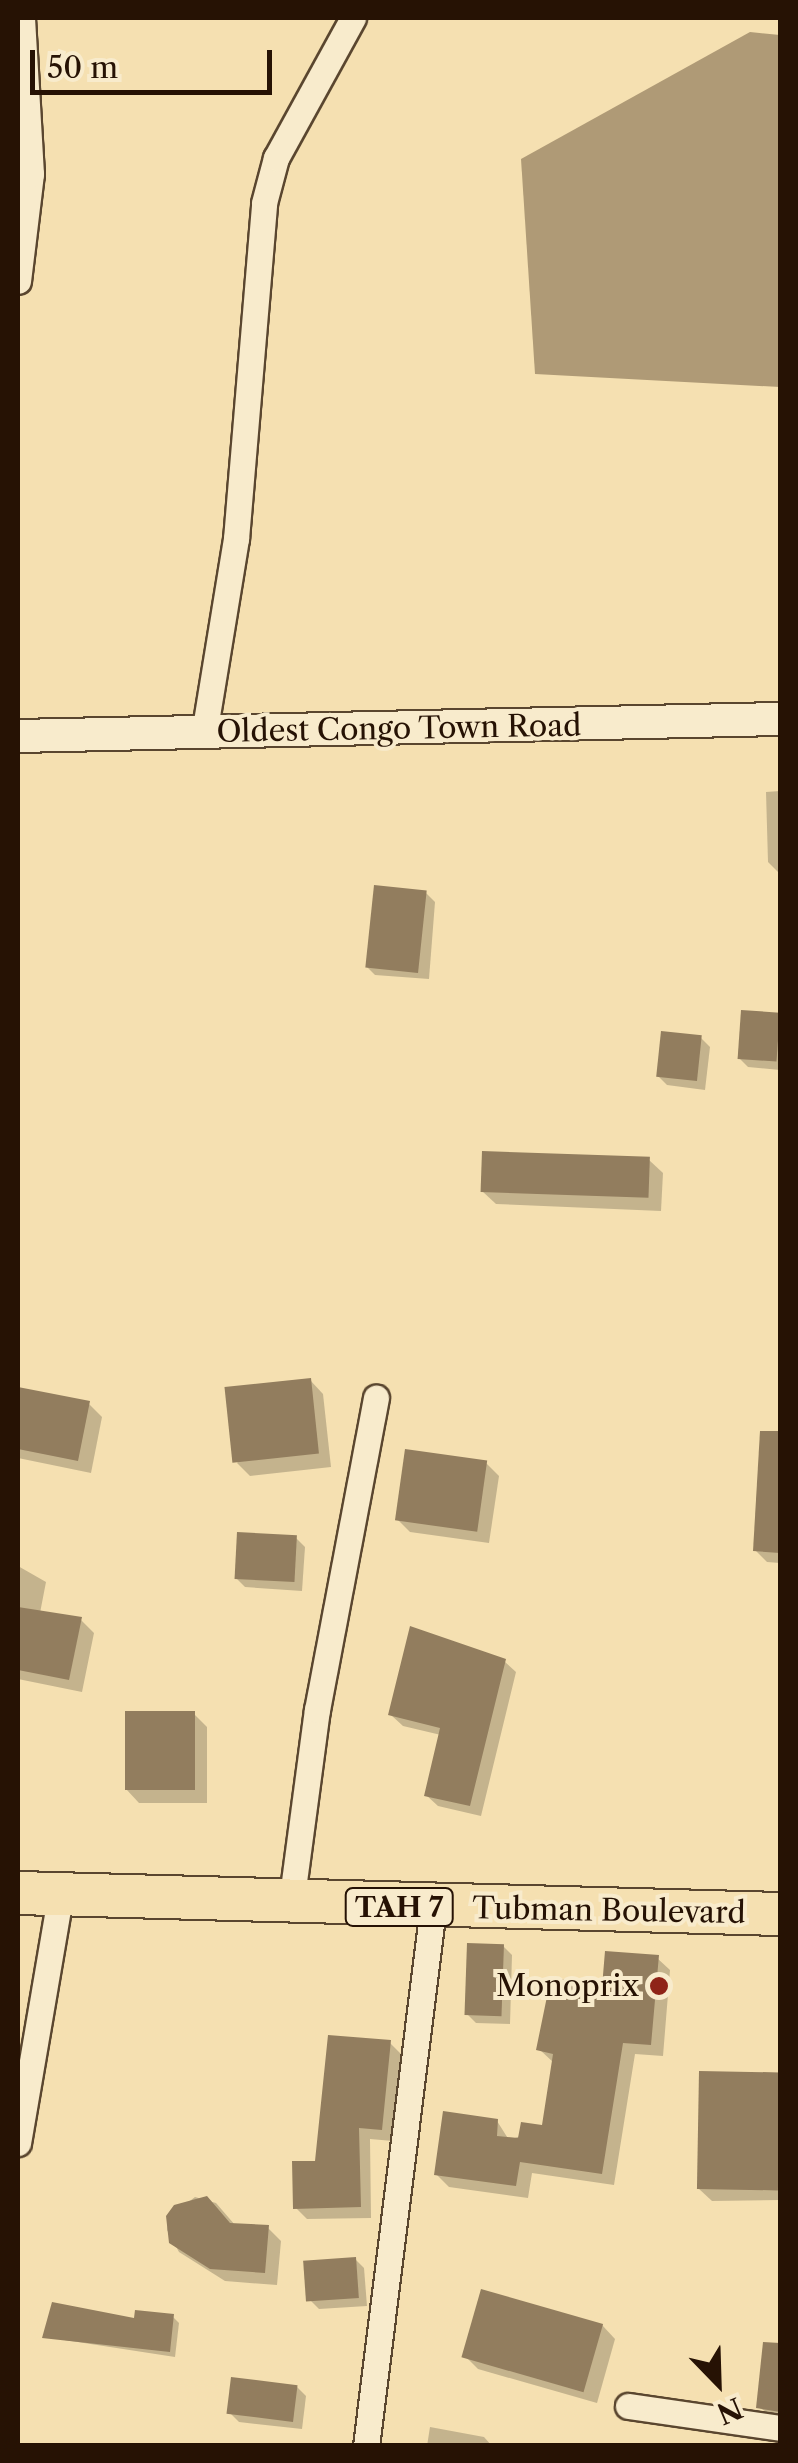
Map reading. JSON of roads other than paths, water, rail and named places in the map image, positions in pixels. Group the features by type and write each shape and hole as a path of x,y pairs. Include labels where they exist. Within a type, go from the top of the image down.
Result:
{"highway":[{"name":"Tubman Boulevard","path":"18,1893 291,1904 780,1914"}],"street":[{"path":"18,281 31,174 22,18"},
{"path":"204,734 236,538 264,202 276,158 353,18"},
{"name":"Oldest Congo Town Road","path":"18,736 780,720"},
{"path":"291,1904 317,1710 376,1398"},
{"path":"18,2142 60,1896"},
{"path":"366,2446 432,1907"},
{"path":"628,2406 780,2428"}],"place":[{"name":"Monoprix","path":"659,1986"}]}
